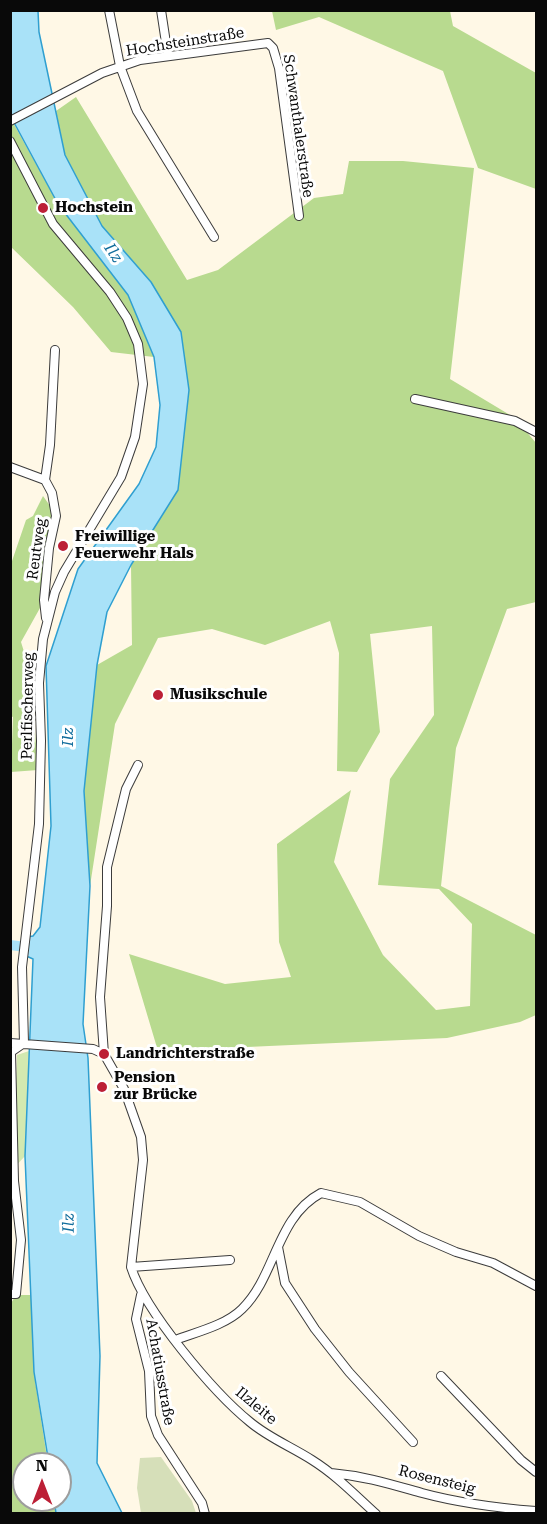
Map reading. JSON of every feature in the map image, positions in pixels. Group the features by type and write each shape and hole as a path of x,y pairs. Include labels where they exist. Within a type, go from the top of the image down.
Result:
{"street":[{"path":"109,10 120,66 137,111 214,237"},
{"path":"161,10 168,56"},
{"name":"Hochsteinstraße","path":"11,121 66,91 120,66 168,56 268,42"},
{"name":"Schwanthalerstraße","path":"268,42 273,48 279,69 298,216"},
{"name":"Perlfischerweg","path":"10,141 53,224 110,292 127,318 138,344 142,362 140,415 129,458 97,521 64,572 47,624 39,683 41,741 39,824 35,872 24,932 24,1043"},
{"path":"10,467 45,480 50,446 55,350"},
{"path":"415,399 515,421 537,432"},
{"name":"Reutweg","path":"45,480 52,493 56,516 49,548 45,584 47,624"},
{"path":"138,765 126,789 107,867 107,906 100,997 104,1054 124,1089 141,1137 143,1160 131,1267 141,1295"},
{"path":"10,1043 93,1048 104,1054"},
{"path":"13,1294 21,1240 12,1181 11,1052 24,1043"},
{"path":"175,1340 213,1326 240,1311 260,1283 291,1219 308,1200 321,1193 360,1202 419,1236 456,1252 494,1263 537,1286"},
{"path":"278,1247 285,1283 315,1329 349,1372 413,1442"},
{"path":"131,1267 230,1260"},
{"name":"Ilzleite","path":"141,1295 175,1340 221,1393 251,1423 331,1473 376,1514"},
{"name":"Achatiusstraße","path":"141,1295 136,1319 149,1371 152,1416 158,1435 202,1503 206,1514"},
{"path":"441,1376 521,1460 537,1472"},
{"name":"Rosensteig","path":"331,1473 371,1477 421,1493 486,1506 537,1511"}],"green space":[{"path":"272,11 450,11 453,26 536,73 536,189 478,168 443,71 319,17 276,30"},
{"path":"76,97 187,280 218,270 314,198 343,194 349,161 403,161 474,168 450,379 515,418 536,443 536,602 507,609 456,748 441,886 536,935 536,1015 520,1022 447,1038 158,1051 129,954 225,984 291,977 279,942 277,844 351,790 334,862 383,955 436,1010 470,1006 472,924 439,889 378,885 390,779 434,715 432,626 370,634 380,732 357,772 337,771 339,653 330,621 265,645 212,629 158,638 115,724 90,886 84,791 97,665 132,645 131,565 178,490 189,390 151,282 102,226 65,155 56,111"},
{"path":"10,117 58,204 128,295 154,357 111,352 73,307 11,247"},
{"path":"43,496 53,510 44,556 40,608 21,642 30,671 38,770 11,772 13,717 10,716 11,564 26,520 33,516"},
{"path":"29,1051 25,1156 14,1168 17,1055"},
{"path":"16,1295 33,1295 35,1381 46,1452 12,1452 12,1512 56,1513 11,1513 10,1305"},
{"path":"161,1457 192,1501 196,1513 141,1513 137,1488 140,1458"}],"water":[{"name":"Ilz","path":"10,11 38,11 39,32 65,155 102,226 151,282 181,332 189,390 178,490 131,565 107,612 97,665 84,791 90,886 83,1024 88,1058 100,1356 97,1463 122,1513 56,1513 72,1512 72,1452 47,1452 34,1372 25,1156 33,959 24,955 25,937 33,936 40,927 51,826 46,666 78,569 139,484 156,447 160,405 154,357 128,295 58,204 11,117"}],"waterway":[{"path":"10,945 34,948"}],"place":[{"name":"Hochstein","path":"43,208"},
{"name":"Freiwillige Feuerwehr Hals","path":"63,546"},
{"name":"Musikschule","path":"158,695"},
{"name":"Landrichterstraße","path":"104,1054"},
{"name":"Pension zur Brücke","path":"102,1087"}]}
